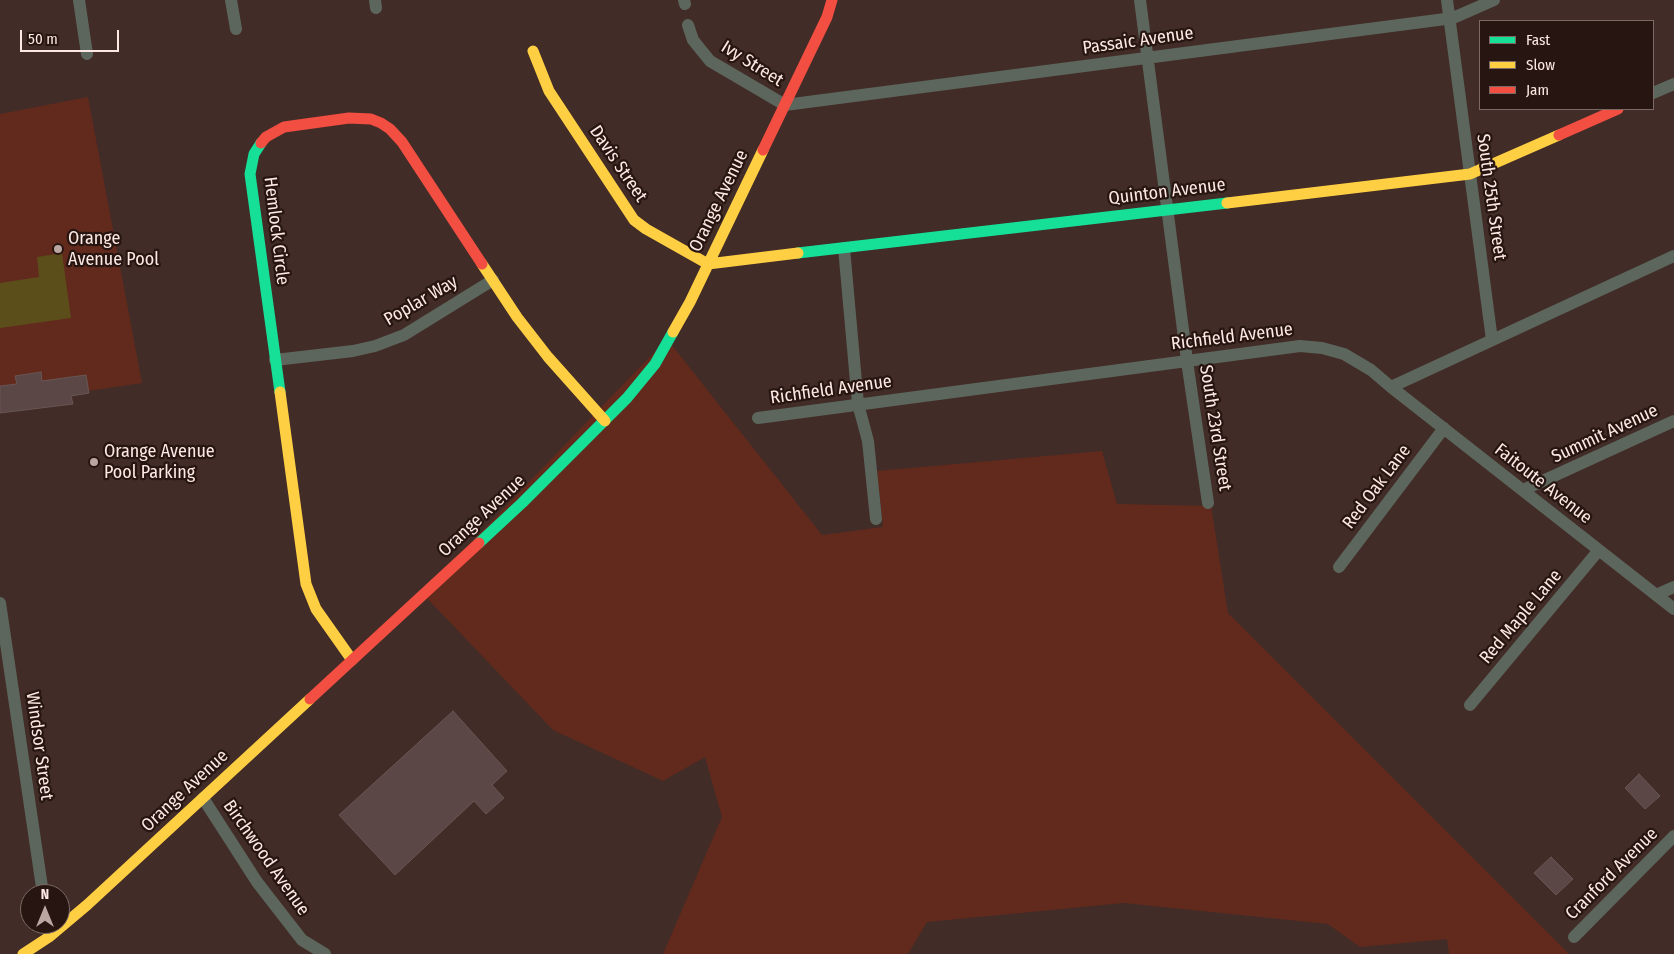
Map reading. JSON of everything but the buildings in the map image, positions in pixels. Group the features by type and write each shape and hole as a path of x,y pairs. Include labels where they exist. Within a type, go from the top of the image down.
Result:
{"street":[{"path":"79,0 87,54"},
{"path":"231,0 236,29"},
{"name":"Orange Avenue","path":"23,954 49,937 87,905 522,503 628,398 655,364 690,302 827,17 832,0"},
{"name":"South 23rd Street","path":"1140,0 1187,360 1208,503"},
{"name":"South 25th Street","path":"1447,0 1492,340"},
{"name":"Passaic Avenue","path":"785,105 1449,17 1453,18 1494,0"},
{"name":"Ivy Street","path":"688,25 693,40 710,61 785,105"},
{"name":"Davis Street","path":"533,51 548,91 634,220 646,229 708,264"},
{"path":"1654,93 1674,84"},
{"name":"Quinton Avenue","path":"708,264 1470,174 1616,110"},
{"name":"Hemlock Circle","path":"352,660 316,609 306,584 250,174 254,154 259,145 274,131 284,127 360,117 381,123 390,129 402,142 517,316 548,358 605,421"},
{"path":"844,248 858,404 868,441 876,519"},
{"path":"1391,386 1674,256"},
{"name":"Poplar Way","path":"275,360 338,353 375,346 404,334 493,280"},
{"name":"Richfield Avenue","path":"758,418 1289,347 1311,346 1333,351 1354,359 1391,386"},
{"name":"Faitoute Avenue","path":"1391,386 1674,609"},
{"name":"Summit Avenue","path":"1523,490 1674,421"},
{"name":"Red Oak Lane","path":"1339,567 1444,428"},
{"name":"Red Maple Lane","path":"1470,705 1599,550"},
{"path":"1656,595 1674,587"},
{"name":"Windsor Street","path":"0,603 42,884"},
{"name":"Birchwood Avenue","path":"203,798 257,882 302,940 324,954"},
{"name":"Cranford Avenue","path":"1574,937 1674,836"}],"shaded area":[{"name":"Orange Avenue Pool","path":"88,97 142,383 0,404 0,114"},
{"path":"62,253 71,318 0,328 0,283 39,277 37,257"},
{"path":"667,339 822,535 883,527 877,471 1102,451 1117,504 1211,506 1228,613 1569,954 1449,954 1447,939 1360,947 1328,924 1124,903 927,922 908,954 663,954 722,817 705,757 663,781 553,730 422,593"}],"traffic: fast":[{"path":"261,143 254,154 250,174 280,392"},
{"path":"798,253 1227,203"},
{"path":"479,543 522,503 627,398 655,364 673,332"}],"traffic: slow":[{"path":"533,51 549,91 634,220 646,229 708,264 798,253"},
{"path":"1227,203 1470,174 1559,135"},
{"path":"673,332 690,302 763,150"},
{"path":"482,264 517,317 548,357 605,421"},
{"path":"280,392 306,584 316,609 352,660"},
{"path":"23,954 49,937 87,905 310,699"}],"traffic: jam":[{"path":"763,150 827,17 832,0"},
{"path":"1559,135 1616,110"},
{"path":"261,143 266,137 284,127 349,118 371,119 381,123 390,129 402,142 482,264"},
{"path":"310,699 479,543"}],"place":[{"name":"Orange Avenue Pool","path":"58,249"},
{"name":"Orange Avenue Pool Parking","path":"94,462"}]}
